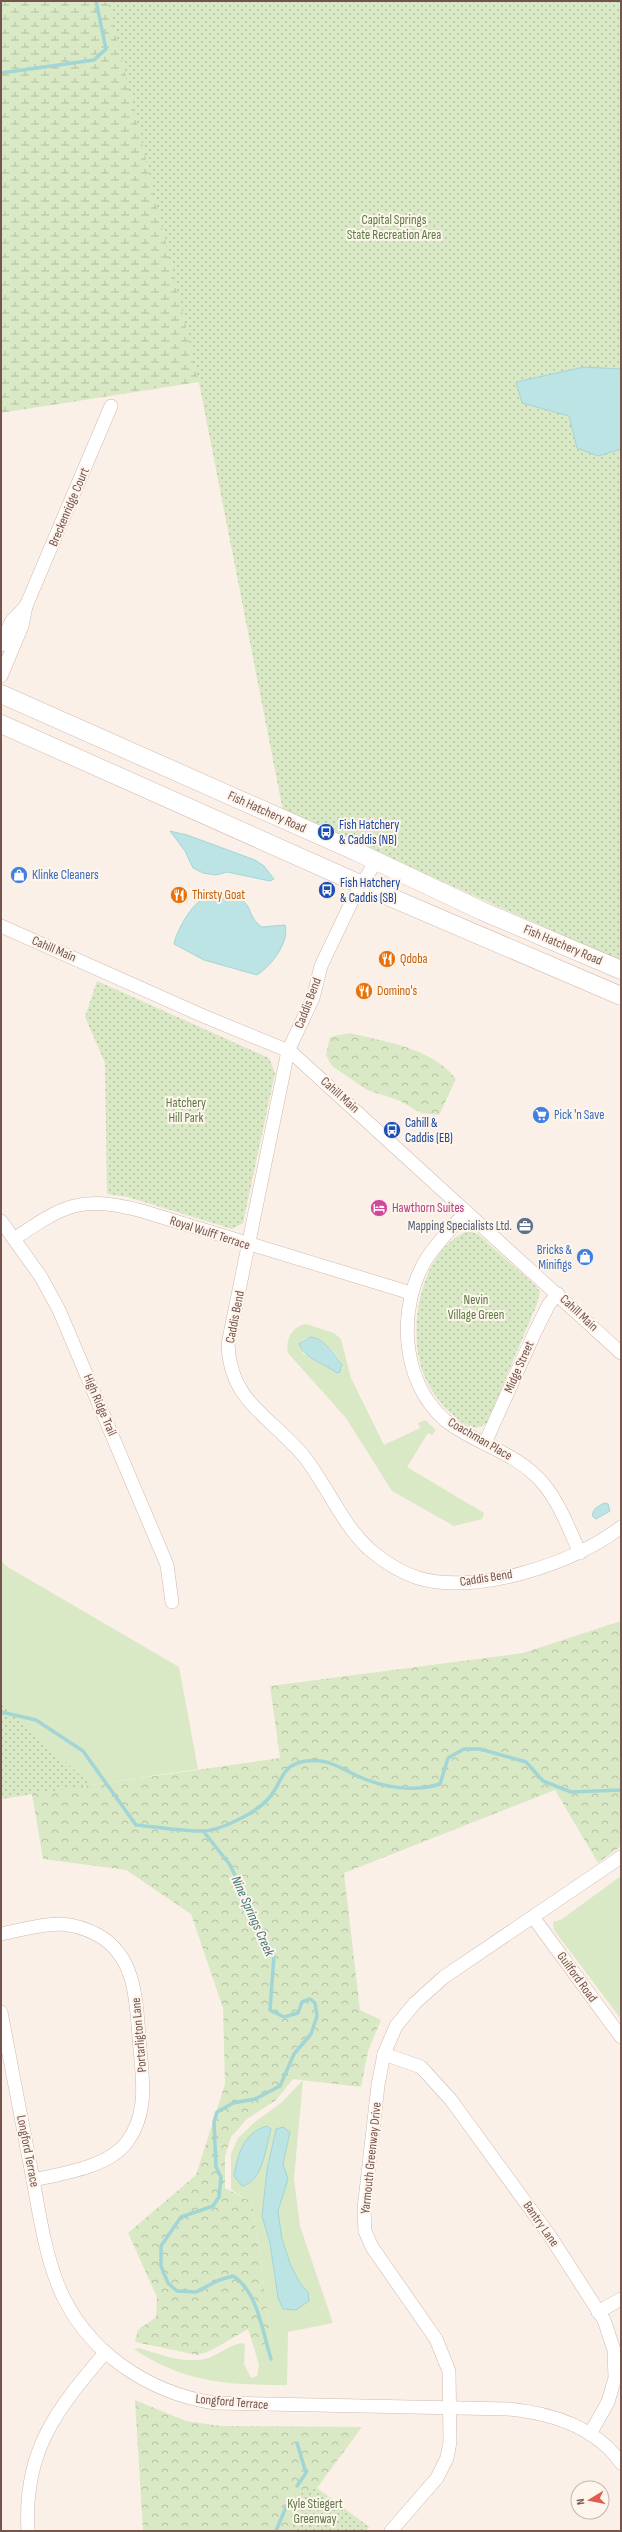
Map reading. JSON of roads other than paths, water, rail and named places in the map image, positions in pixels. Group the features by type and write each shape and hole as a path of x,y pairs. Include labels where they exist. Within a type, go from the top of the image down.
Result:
{"main road":[{"name":"Fish Hatchery Road","path":"1,694 376,861 482,911 621,970"},
{"name":"Fish Hatchery Road","path":"1,724 362,884 621,996"}],"street":[{"name":"Breckenridge Court","path":"1,676 22,626 26,606 111,406"},
{"name":"Breckenridge Court","path":"1,645 11,622 26,606"},
{"name":"Caddis Bend","path":"376,861 353,899 321,966 313,998 288,1051 228,1344 234,1378 255,1410 302,1454 350,1528 369,1549 406,1573 431,1580 456,1583 479,1582 526,1571 580,1554 621,1528"},
{"name":"Cahill Main","path":"1,926 288,1051 320,1077 621,1353"},
{"name":"Royal Wulff Terrace","path":"14,1239 53,1213 79,1204 101,1202 142,1211 249,1246 411,1293"},
{"name":"Coachman Place","path":"466,1211 428,1258 411,1293 408,1346 418,1384 445,1419 459,1430 521,1463 536,1475 560,1511 580,1554"},
{"name":"High Ridge Trail","path":"1,1221 41,1276 59,1310 98,1398 167,1565 172,1602"},
{"name":"Midge Street","path":"485,1443 535,1332 549,1304 558,1294"},
{"name":"Yarmouth Greenway Drive","path":"391,2531 437,2478 447,2458 450,2408 449,2371 440,2346 372,2247 365,2231 364,2209 384,2054 396,2026 435,1984 621,1856"},
{"name":"Guilford Road","path":"533,1917 621,2037"},
{"name":"Portarligton Lane","path":"1,1934 61,1924 91,1931 114,1947 127,1966 134,1985 144,2090 137,2125 127,2143 114,2154 92,2166 33,2180"},
{"name":"Longford Terrace","path":"1,2012 33,2180 46,2242 58,2285 80,2324 105,2353 138,2376 166,2390 195,2400 234,2405 450,2408 535,2412 566,2421 590,2434 621,2463"},
{"name":"Bantry Lane","path":"384,2054 421,2067 451,2100 550,2236 610,2332 614,2350 615,2378 608,2402 590,2434"},
{"path":"598,2312 621,2299"},
{"path":"28,2531 28,2491 42,2439 70,2393 105,2353"}],"water":[{"path":"584,367 621,369 621,449 598,456 577,448 569,416 522,403 516,382"},
{"path":"170,831 187,835 255,860 264,866 274,879 270,881 227,872 216,875 203,873 193,868 185,851"},
{"path":"230,896 243,901 247,905 253,918 262,927 285,925 285,939 282,946 268,966 257,975 204,960 174,944 185,919 193,907 202,900 208,898"},
{"path":"310,1337 320,1340 332,1352 342,1365 340,1372 337,1373 306,1354 299,1344"},
{"path":"604,1503 608,1504 610,1511 596,1519 593,1517 593,1511"},
{"path":"267,2126 271,2129 262,2165 254,2179 242,2186 234,2176 240,2152 247,2139 252,2134"},
{"path":"283,2127 290,2132 283,2164 288,2179 278,2211 282,2239 291,2266 300,2283 308,2292 309,2301 296,2310 283,2309 278,2298 270,2243 262,2216 267,2170 276,2129"}],"waterway":[{"name":"Nine Springs Creek","path":"1,73 94,60 106,49 96,1"},
{"path":"1,1712 36,1720 83,1751 136,1825 177,1830 202,1831 219,1828 248,1815 256,1809 274,1792 283,1775 291,1766 306,1761 314,1760 328,1762 369,1781 400,1788 420,1788 440,1784 448,1758 464,1749 480,1749 526,1762 543,1781 571,1792 621,1790"},
{"name":"Nine Springs Creek","path":"204,1832 230,1865 274,1956 270,2010 284,2017 298,2013 302,2002 310,1999 315,2003 317,2016 311,2034 294,2054 280,2086 255,2099 233,2103 217,2112 214,2122 216,2167 221,2177 219,2197 213,2206 181,2217 161,2246 161,2266 168,2283 177,2291 196,2292 219,2280 233,2276 241,2283 254,2302 271,2359"},
{"path":"297,2443 306,2473 297,2486"},
{"name":"Nine Springs Creek","path":"276,2531 286,2507"}],"place":[{"name":"Fish Hatchery & Caddis (NB)","path":"326,832"},
{"name":"Klinke Cleaners","path":"19,875"},
{"name":"Fish Hatchery & Caddis (SB)","path":"327,890"},
{"name":"Thirsty Goat","path":"179,895"},
{"name":"Qdoba","path":"387,959"},
{"name":"Domino's","path":"364,991"},
{"name":"Pick 'n Save","path":"541,1115"},
{"name":"Cahill & Caddis (EB)","path":"392,1130"},
{"name":"Hawthorn Suites","path":"379,1208"},
{"name":"Mapping Specialists Ltd.","path":"525,1226"},
{"name":"Bricks & Minifigs","path":"585,1257"}],"park label":[{"name":"Capital Springs State Recreation Area","path":"394,228"},
{"name":"Hatchery Hill Park","path":"186,1110"},
{"name":"Nevin Village Green","path":"476,1308"},
{"name":"Kyle Stiegert Greenway","path":"315,2512"}]}
